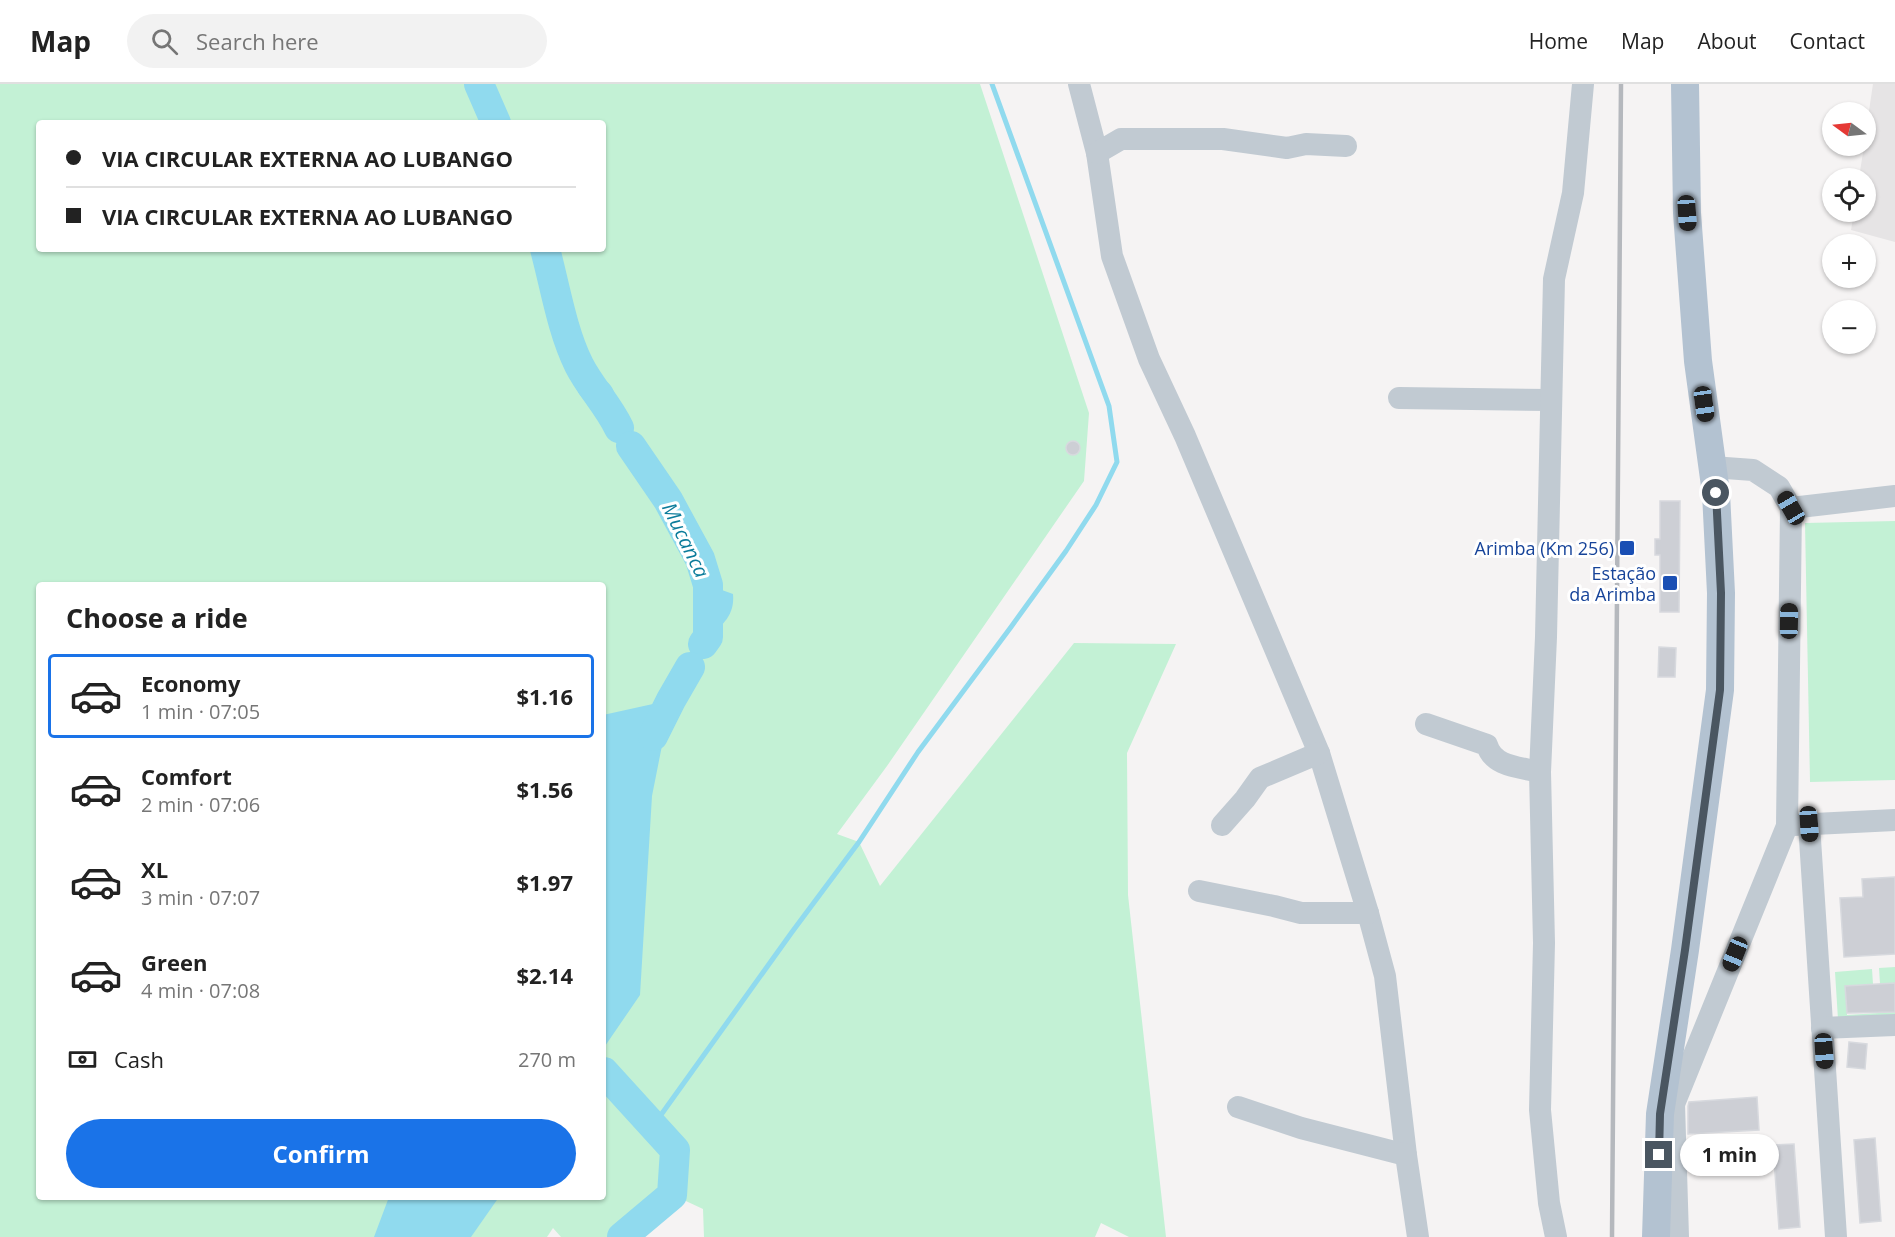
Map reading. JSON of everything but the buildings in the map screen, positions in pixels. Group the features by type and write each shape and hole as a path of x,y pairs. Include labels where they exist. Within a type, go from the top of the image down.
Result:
{"main road":[{"path":"1656,1237 1660,1114 1720,690 1721,593 1716,493 1698,362 1688,225 1685,84"}],"street":[{"path":"1079,84 1097,153 1113,256 1149,359 1185,436 1319,753 1368,913 1385,976 1418,1237"},
{"path":"1556,1237 1549,1203 1540,1110 1544,943 1540,772 1546,637 1554,279 1573,193 1583,84"},
{"path":"1097,153 1121,139 1223,139 1287,148 1306,144 1346,146"},
{"path":"1399,398 1551,400"},
{"path":"1678,1237 1674,1104 1787,826 1791,508 1779,487 1753,470 1712,467"},
{"path":"1791,508 1895,496"},
{"path":"1426,724 1486,745 1489,753 1498,762 1540,772"},
{"path":"1222,825 1260,778 1319,753"},
{"path":"1787,826 1895,820"},
{"path":"1809,824 1836,1237"},
{"path":"1199,891 1301,913 1368,913"},
{"path":"1822,1028 1895,1025"},
{"path":"1238,1107 1301,1128 1406,1155"}],"shaded area":[{"path":"1873,84 1895,84 1895,242 1876,237 1876,234 1851,230 1852,222 1876,222 1876,168 1861,168 1862,156 1876,156 1876,102 1870,102"}],"green space":[{"path":"0,84 980,84 1089,413 1084,481 887,766 837,834 859,842 880,886 1074,643 1176,644 1127,753 1128,895 1166,1237 1129,1237 1101,1223 1095,1237 704,1237 703,1209 673,1195 622,1237 561,1237 553,1228 547,1237 0,1237"},
{"path":"1895,521 1895,780 1810,782 1805,523"},
{"path":"1895,967 1895,983 1880,984 1879,968"},
{"path":"1872,969 1873,984 1846,986 1847,1015 1895,1012 1895,1015 1838,1019 1835,972"}],"water":[{"path":"579,366 604,380 614,391 613,415 593,408 578,392 580,382 575,371"},
{"path":"708,585 733,594 733,601 727,619 708,637 699,633 697,620"},
{"path":"671,700 652,796 640,995 606,1045 606,714"},
{"path":"388,1200 497,1200 471,1237 374,1237"}],"waterway":[{"name":"Mucanca","path":"479,84 495,120"},
{"path":"653,1126 859,842 918,752 1066,551 1096,505 1117,462 1109,406 992,84"},
{"name":"Mucanca","path":"546,252 563,323 573,352 583,373 619,428"},
{"name":"Mucanca","path":"631,446 668,500 700,559 708,585 708,637 703,644"},
{"name":"Mucanca","path":"653,736 690,667"},
{"name":"Mucanca","path":"606,1074 675,1150 672,1195 622,1237"}],"railway":[{"path":"1612,1237 1621,84"}],"place":[{"name":"Arimba (Km 256)","path":"1627,548"},
{"name":"Estação da Arimba","path":"1670,583"}],"route":[{"path":"1659,1155 1660,1114 1720,690 1721,593 1716,493"}]}
